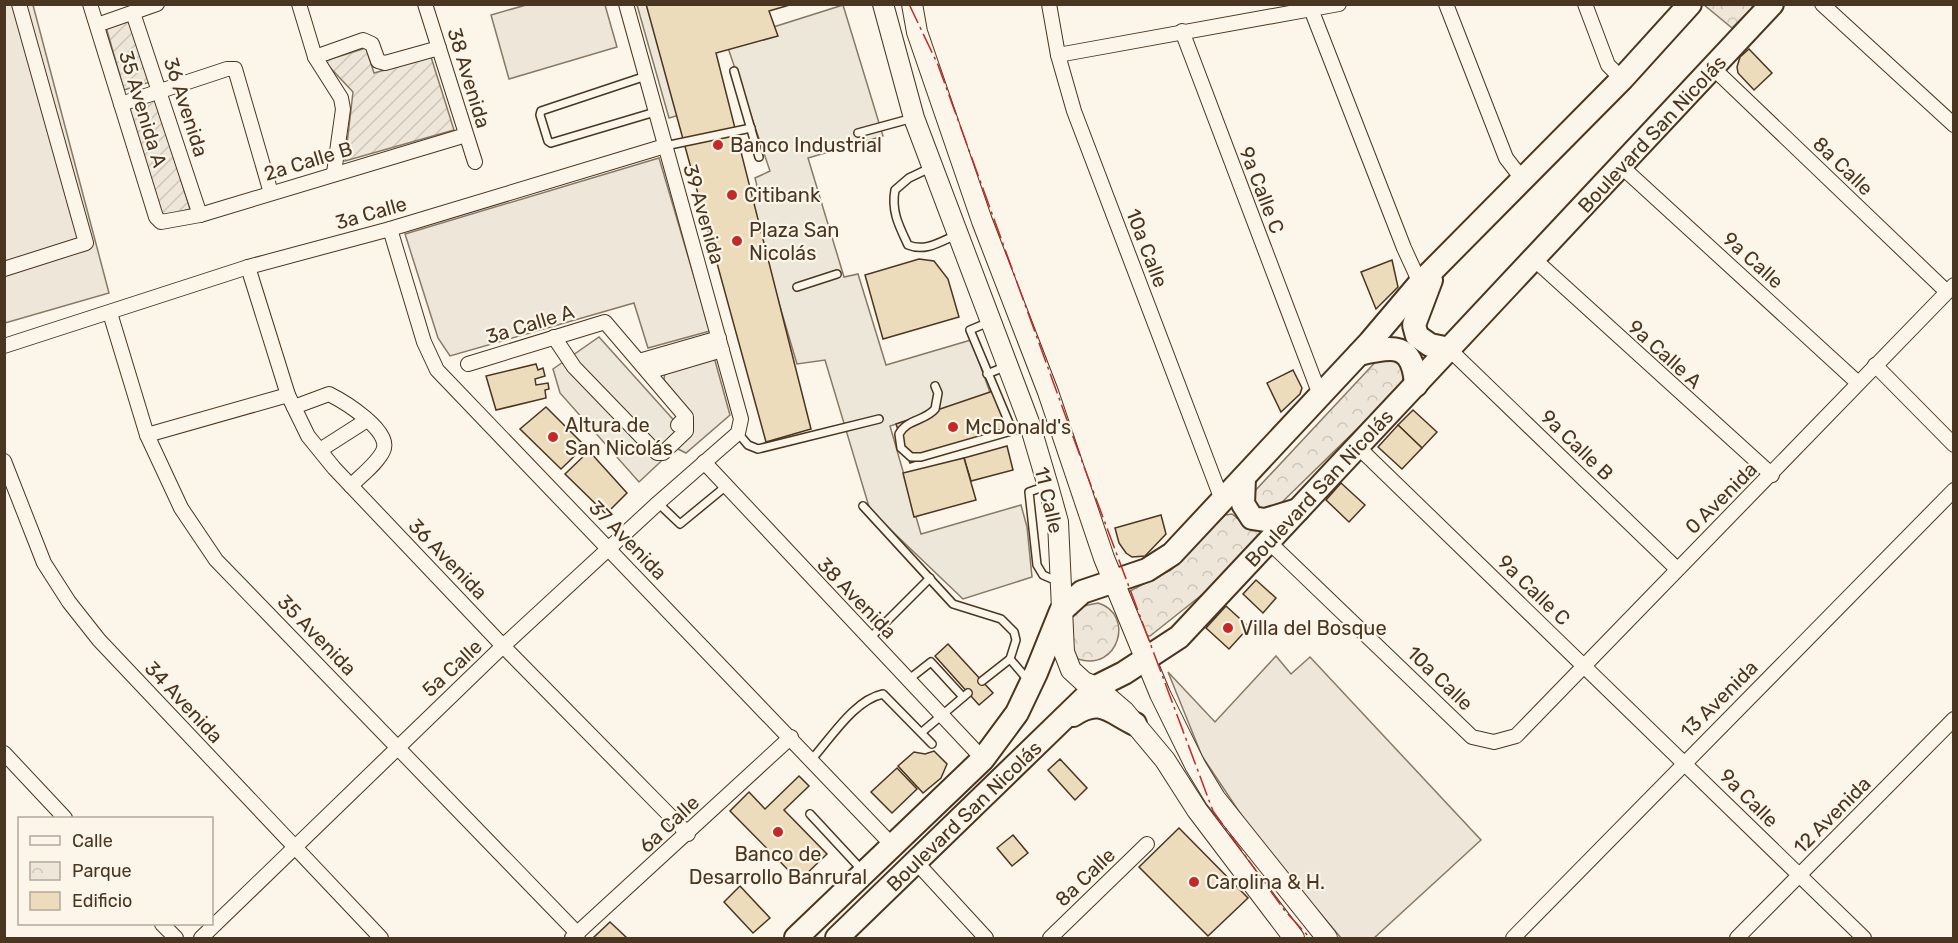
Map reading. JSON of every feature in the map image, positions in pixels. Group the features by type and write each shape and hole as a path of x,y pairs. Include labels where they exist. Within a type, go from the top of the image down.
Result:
{"main road":[{"name":"11 Calle","path":"883,4 914,118 1007,366 1021,428 1048,486 1058,522 1064,652 1071,670 1084,682 1096,687 1136,724 1166,759 1197,810 1287,936"},
{"name":"11 Calle","path":"912,4 917,32 982,221 1047,392 1113,580 1179,734 1215,798 1327,939"},
{"name":"Boulevard San Nicolás","path":"796,939 983,759 1017,713 1061,611 1082,592 1147,570 1164,560 1244,478 1427,277 1622,79 1690,4"},
{"name":"Boulevard San Nicolás","path":"837,939 1096,687 1146,659 1179,637 1535,260 1772,4"},
{"path":"1427,277 1414,325 1417,336 1423,342 1449,349"},
{"path":"1359,354 1381,349 1404,353 1414,365 1416,385"},
{"path":"1244,478 1243,504 1252,518 1270,519 1300,509"},
{"path":"1057,726 1091,705 1099,706 1136,724"}],"street":[{"path":"4,269 86,243 19,4"},
{"name":"35 Avenida A","path":"90,4 156,217 162,222"},
{"path":"97,25 157,4"},
{"path":"299,4 315,57 341,98 343,109 334,173"},
{"name":"38 Avenida","path":"425,4 475,162"},
{"name":"39 Avenida","path":"626,4 741,419 738,433"},
{"name":"10a Calle","path":"1049,4 1058,55 1074,111 1222,500"},
{"path":"1058,55 1338,4"},
{"path":"1446,4 1506,158 1523,180"},
{"path":"1585,4 1608,65 1622,79"},
{"path":"1822,4 1953,124"},
{"path":"1311,9 1404,248 1427,277"},
{"name":"36 Avenida","path":"133,13 200,215"},
{"name":"9a Calle C","path":"1182,31 1320,395"},
{"path":"315,57 363,40 372,44 378,61 385,63 439,48"},
{"name":"8a Calle","path":"1713,68 1950,288"},
{"path":"121,104 160,89 227,69 235,69 271,193"},
{"name":"2a Calle B","path":"162,222 200,215 466,135"},
{"name":"3a Calle","path":"4,346 248,267 390,229 665,146"},
{"name":"9a Calle","path":"1622,166 1858,382"},
{"name":"37 Avenida","path":"390,229 424,342 437,370 893,846"},
{"name":"9a Calle A","path":"1535,260 1772,475"},
{"name":"36 Avenida","path":"248,267 291,401 308,436 351,486 503,646 688,834"},
{"name":"0 Avenida","path":"1516,736 1586,667 1677,569 1772,475 1858,382 1950,288"},
{"name":"35 Avenida","path":"110,313 147,435 181,508 216,560 398,746 575,936"},
{"name":"3a Calle A","path":"468,364 605,322 639,361"},
{"path":"554,337 574,367 657,453 663,453 686,431 639,361 721,344"},
{"path":"648,372 721,344"},
{"name":"9a Calle B","path":"1449,349 1677,569"},
{"path":"1875,365 1953,445"},
{"path":"147,435 329,394 347,403 367,420 377,429 384,443 383,451 351,486"},
{"path":"320,450 367,420"},
{"name":"5a Calle","path":"201,939 293,847 503,646 658,503 738,433"},
{"name":"9a Calle C","path":"1358,447 1684,762"},
{"name":"34 Avenida","path":"4,461 44,563 69,602 99,640 381,939"},
{"name":"38 Avenida","path":"704,462 725,487 983,759"},
{"name":"13 Avenida","path":"1513,939 1953,490"},
{"name":"10a Calle","path":"1269,542 1472,736 1494,742 1516,736"},
{"name":"12 Avenida","path":"1737,939 1953,720"},
{"name":"6a Calle","path":"575,936 791,737"},
{"path":"4,753 63,817"},
{"name":"9a Calle","path":"1684,762 1864,939"},
{"name":"8a Calle","path":"1050,939 1147,844"},
{"path":"917,863 986,939"},
{"path":"163,925 176,939"}],"lane":[{"path":"734,71 759,157"},
{"path":"646,76 541,111 540,115 548,141 551,143 655,112"},
{"path":"858,133 914,118"},
{"name":"3a Calle","path":"665,146 751,128"},
{"path":"933,167 909,178 895,190 892,205 900,227 908,245 918,249 929,247 958,234"},
{"path":"797,287 837,274"},
{"path":"935,386 938,393 935,409 926,416 908,423 899,434 901,448 907,455 921,457 1021,428 987,374 970,330 991,321"},
{"path":"987,374 1007,366"},
{"path":"738,433 748,444 758,449 879,419"},
{"path":"1048,486 1029,492 1038,569 1042,575 1061,582"},
{"path":"658,503 680,524 725,487"},
{"path":"863,506 953,604 1007,622 1016,640 1010,659 982,681"},
{"path":"869,639 930,578"},
{"path":"1010,659 1031,684"},
{"path":"908,680 931,662 965,695 922,732"},
{"path":"812,759 859,707 874,696 883,694 932,744"},
{"path":"810,814 865,873"}],"green space":[{"path":"1703,4 1755,4 1755,5 1732,28"},
{"path":"5,5 33,5 109,293 5,323"},
{"path":"526,5 605,5 617,47 509,79 491,15"},
{"path":"130,18 150,82 124,90 106,27"},
{"path":"366,48 374,73 431,57 454,130 345,161 353,92 324,61"},
{"path":"155,96 190,209 158,218 126,105"},
{"path":"659,158 710,331 648,348 634,303 450,356 438,338 405,234"},
{"path":"1381,356 1400,362 1404,377 1399,388 1275,509 1256,509 1251,500 1253,493"},
{"path":"714,357 730,415 686,453 676,448 686,407 664,380 665,371"},
{"path":"1232,514 1251,529 1265,532 1213,586 1150,636 1143,635 1128,592 1171,570 1225,515"},
{"path":"1098,603 1109,609 1116,618 1119,629 1117,640 1112,650 1104,657 1092,661 1078,659 1071,647 1072,614 1078,607"},
{"path":"1276,656 1291,674 1310,657 1481,840 1374,938 1341,938 1254,834 1202,756 1168,672 1215,722"}],"shaded area":[{"path":"637,5 651,5 683,114 669,118"},
{"path":"843,5 883,136 808,158 844,277 858,274 886,365 971,340 991,395 890,426 921,534 1021,505 1027,527 1032,577 963,599 870,510 825,360 797,364 749,202 760,198 755,178 770,171 726,42"},
{"name":"Altura de San Nicolás","path":"599,337 688,436 639,482 560,393 553,369"}],"building":[{"name":"Plaza San Nicolás","path":"646,4 793,4 769,11 778,36 716,53 811,429 766,442"},
{"path":"1749,49 1772,73 1754,90 1738,73 1737,67 1740,57"},
{"path":"919,259 934,261 948,279 959,317 883,339 865,275"},
{"path":"1392,260 1398,287 1376,309 1361,272"},
{"name":"Altura de San Nicolás","path":"536,364 538,370 543,368 545,376 535,379 536,385 548,383 549,389 545,390 546,398 496,410 486,376"},
{"path":"1293,370 1302,388 1300,394 1281,412 1267,383"},
{"name":"McDonald's","path":"996,390 1010,430 910,463 896,424"},
{"name":"Altura de San Nicolás","path":"546,407 585,446 561,469 520,429"},
{"path":"1413,410 1437,432 1422,448 1398,425"},
{"path":"1398,425 1422,448 1402,469 1378,447"},
{"path":"1007,446 1013,470 971,481 964,458"},
{"name":"Altura de San Nicolás","path":"589,451 627,493 606,514 565,474"},
{"path":"964,458 976,500 914,517 903,473"},
{"path":"1341,483 1365,505 1349,522 1326,500"},
{"path":"1161,515 1166,534 1145,556 1132,557 1126,553 1119,543 1115,528"},
{"path":"1256,580 1276,598 1263,613 1243,594"},
{"name":"Villa del Bosque","path":"1226,606 1249,627 1229,649 1206,628"},
{"path":"948,644 993,693 979,705 935,656"},
{"path":"934,751 947,764 941,778 923,793 898,766 914,752 925,754"},
{"path":"1060,759 1087,788 1075,800 1048,770"},
{"path":"897,768 917,789 892,813 871,792"},
{"name":"Banco de Desarrollo Banrural","path":"799,776 809,786 784,810 827,854 799,881 730,811 749,792 765,809"},
{"name":"Carolina & H.","path":"1179,828 1248,898 1208,936 1139,867"},
{"path":"1013,835 1028,853 1012,866 997,848"},
{"path":"740,886 770,918 753,933 724,902"},
{"path":"610,922 627,938 593,938"}],"power":[{"path":"909,4 938,65 1083,464 1213,811 1285,911 1310,938"}],"place":[{"name":"Banco Industrial","path":"718,145"},
{"name":"Citibank","path":"732,195"},
{"name":"Plaza San Nicolás","path":"737,241"},
{"name":"McDonald's","path":"953,427"},
{"name":"Altura de San Nicolás","path":"553,437"},
{"name":"Villa del Bosque","path":"1228,628"},
{"name":"Banco de Desarrollo Banrural","path":"778,832"},
{"name":"Carolina & H.","path":"1194,882"}]}
